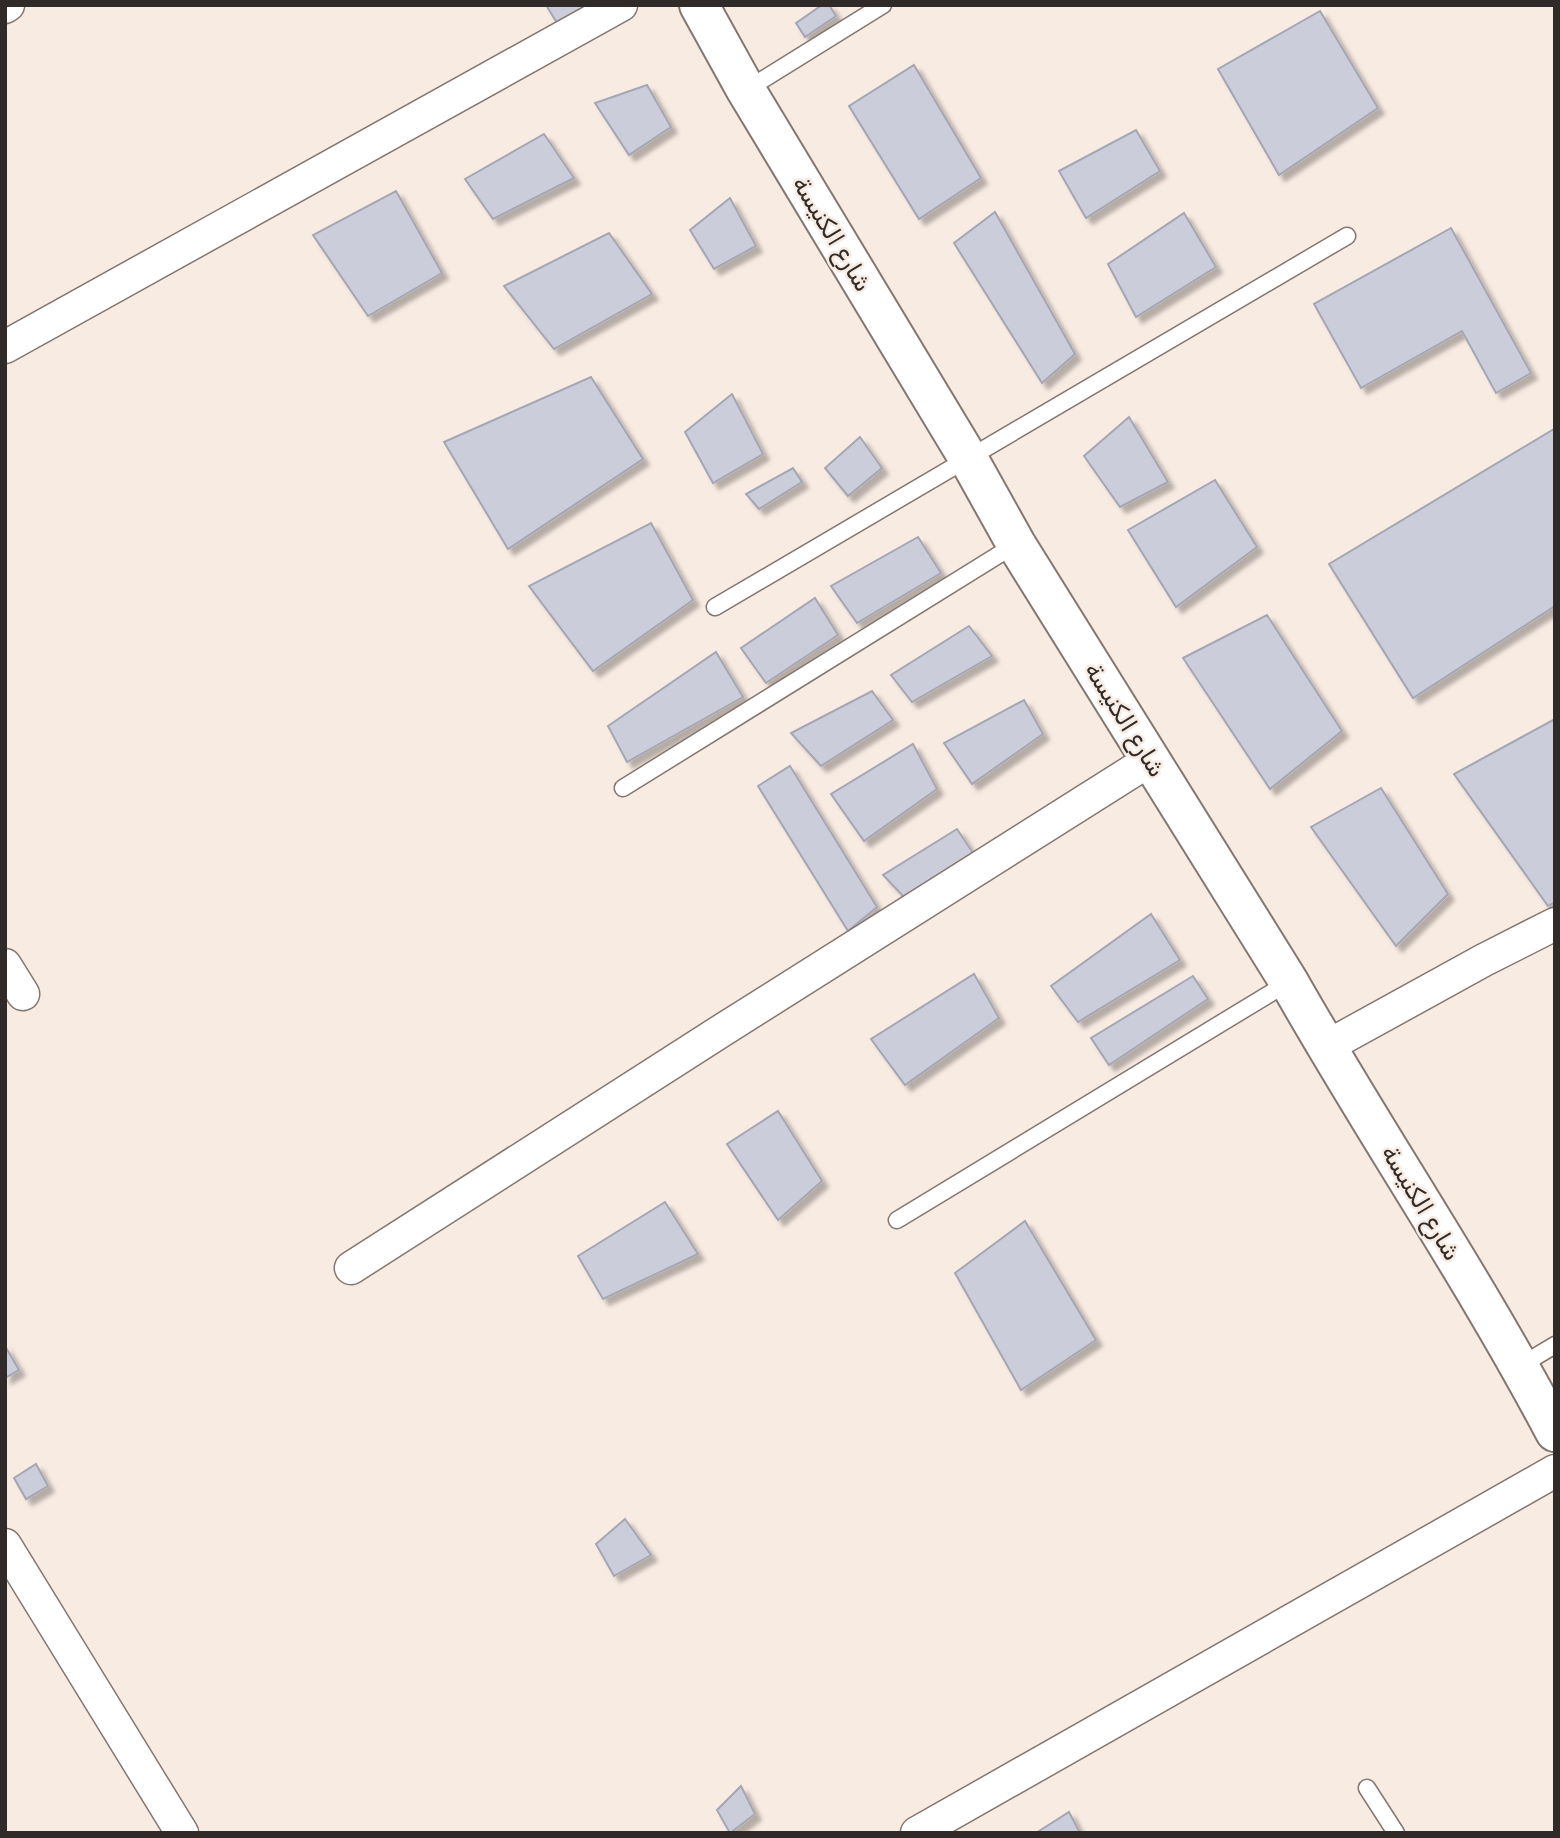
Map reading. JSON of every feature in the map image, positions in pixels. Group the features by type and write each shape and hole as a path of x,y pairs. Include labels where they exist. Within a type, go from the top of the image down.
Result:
{"main road":[{"name":"شارع الكنيسة","path":"699,5 746,90 968,458 1016,544 1289,982 1520,1366 1555,1432"}],"street":[{"path":"5,347 621,5"},
{"path":"351,1268 1150,760"},
{"path":"1326,1047 1555,924"},
{"path":"5,965 23,994"},
{"path":"917,1833 1555,1471"},
{"path":"5,1545 183,1833"}],"lane":[{"path":"746,90 883,5"},
{"path":"715,607 1347,236"},
{"path":"623,788 1016,544"},
{"path":"897,1220 1289,982"},
{"path":"1520,1366 1555,1345"},
{"path":"1367,1788 1396,1833"}],"building":[{"path":"546,5 587,5 557,23"},
{"path":"822,5 829,5 836,16 805,37 796,23"},
{"path":"1320,11 1378,108 1279,175 1218,69"},
{"path":"914,65 981,178 919,219 849,106"},
{"path":"647,85 671,127 629,155 595,103"},
{"path":"1136,130 1160,171 1086,218 1059,171"},
{"path":"544,134 574,178 493,219 465,179"},
{"path":"396,191 442,273 368,316 313,235"},
{"path":"730,198 756,246 714,269 690,230"},
{"path":"995,212 1075,354 1042,383 954,243"},
{"path":"1184,213 1216,267 1136,317 1108,264"},
{"path":"1451,228 1531,373 1496,393 1462,331 1361,388 1314,304"},
{"path":"609,233 652,294 554,349 504,286"},
{"path":"591,377 643,459 508,549 444,442"},
{"path":"732,394 763,454 713,483 685,432"},
{"path":"1129,417 1168,482 1120,507 1084,456"},
{"path":"1554,429 1555,606 1413,698 1329,564"},
{"path":"860,437 882,468 848,496 825,468"},
{"path":"793,468 802,482 759,509 746,494"},
{"path":"1215,480 1257,547 1176,607 1128,530"},
{"path":"651,523 693,600 593,671 529,586"},
{"path":"918,537 941,573 857,623 831,586"},
{"path":"815,598 838,635 766,683 741,648"},
{"path":"1267,615 1342,731 1270,789 1183,658"},
{"path":"969,626 992,656 912,702 891,675"},
{"path":"716,652 743,697 627,762 608,726"},
{"path":"872,691 893,720 821,766 791,733"},
{"path":"1024,700 1043,734 972,784 944,743"},
{"path":"1555,719 1555,902 1548,906 1454,774"},
{"path":"913,744 937,789 864,841 831,794"},
{"path":"790,766 877,907 848,931 758,786"},
{"path":"1381,788 1448,894 1396,946 1311,827"},
{"path":"957,829 973,853 904,897 883,875"},
{"path":"1151,914 1180,960 1078,1022 1051,986"},
{"path":"974,974 999,1018 905,1085 871,1039"},
{"path":"1193,976 1208,999 1109,1065 1091,1038"},
{"path":"778,1111 822,1181 778,1220 727,1144"},
{"path":"665,1202 698,1254 603,1299 578,1256"},
{"path":"1025,1221 1096,1340 1021,1390 955,1273"},
{"path":"5,1346 19,1370 5,1378"},
{"path":"36,1464 48,1486 26,1499 14,1478"},
{"path":"625,1519 651,1555 614,1576 596,1544"},
{"path":"741,1786 755,1814 730,1833 717,1810"},
{"path":"1069,1812 1080,1833 1036,1833"}]}
